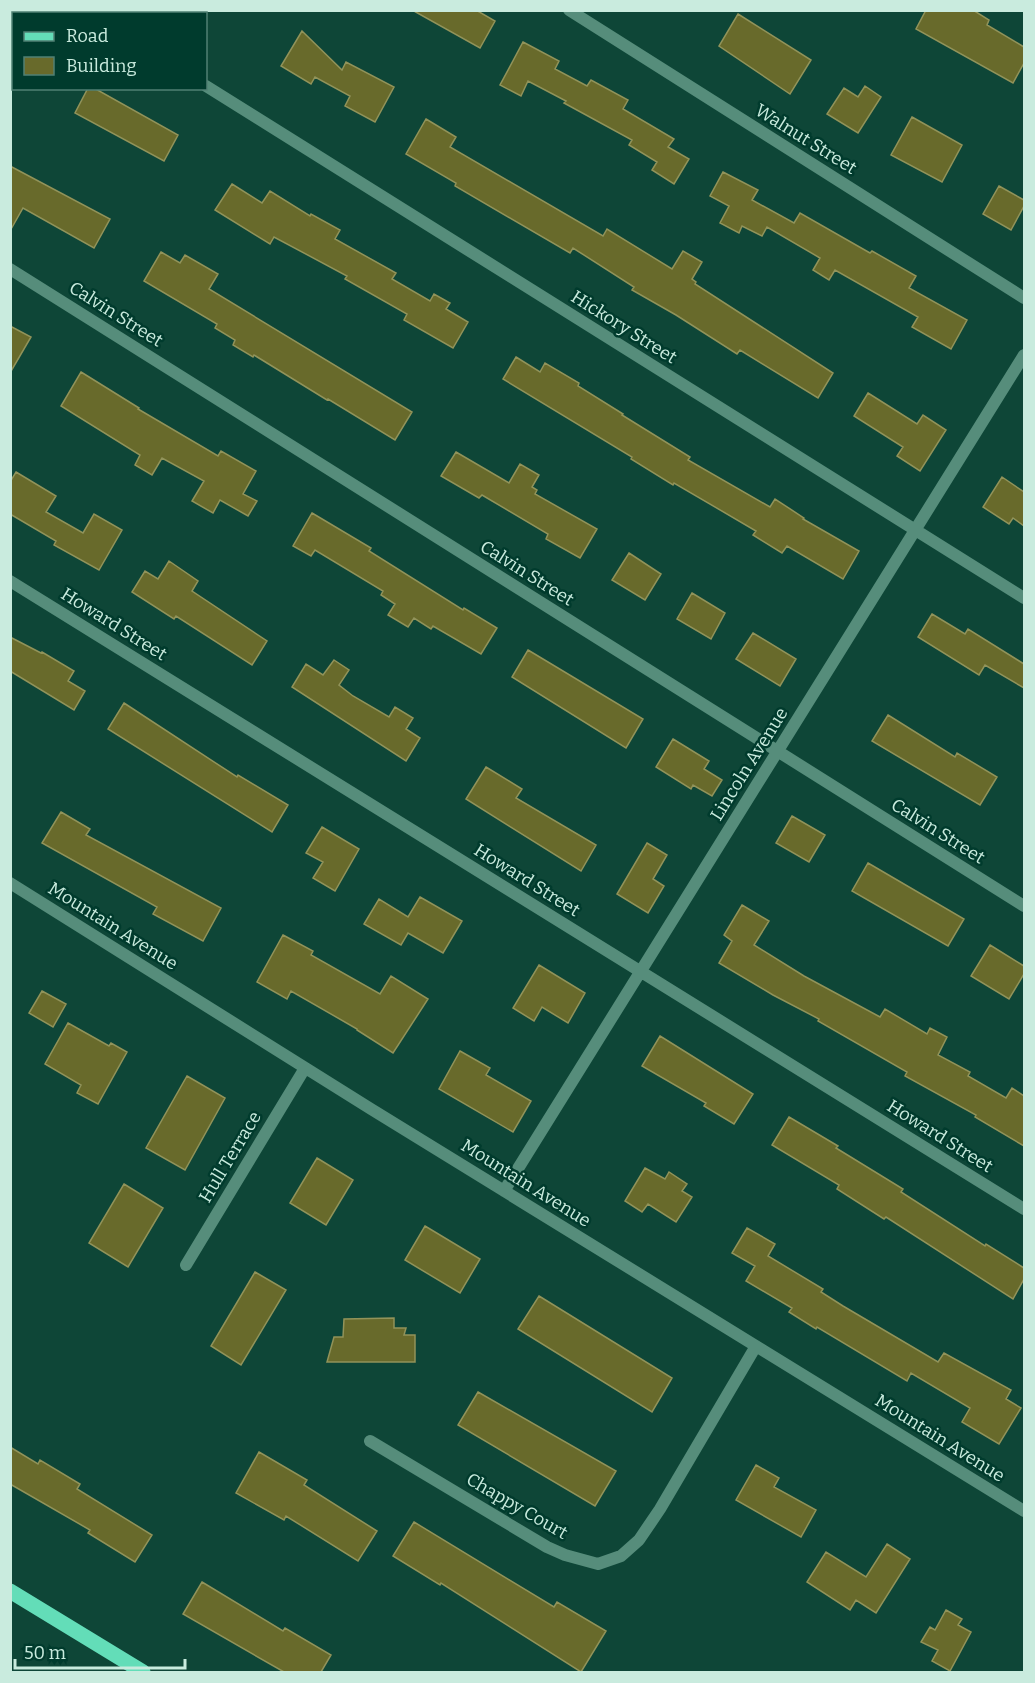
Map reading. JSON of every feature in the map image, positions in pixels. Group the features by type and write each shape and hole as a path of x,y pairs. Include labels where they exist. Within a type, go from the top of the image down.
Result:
{"main road":[{"path":"10,1591 142,1672"}],"street":[{"name":"Walnut Street","path":"569,10 1024,298"},
{"name":"Hickory Street","path":"207,87 1024,598"},
{"name":"Calvin Street","path":"10,269 1024,906"},
{"name":"Lincoln Avenue","path":"504,1191 1024,355"},
{"name":"Howard Street","path":"10,581 1024,1209"},
{"name":"Mountain Avenue","path":"10,883 305,1068 1024,1511"},
{"name":"Hull Terrace","path":"186,1265 305,1068"},
{"name":"Chappy Court","path":"370,1441 547,1547 565,1555 598,1564 621,1556 639,1540 660,1509 756,1346"}],"building":[{"path":"412,10 476,10 495,21 480,48"},
{"path":"926,10 973,10 989,20 987,25 1024,47 1024,63 1013,83 916,29"},
{"path":"738,14 811,60 790,94 719,46"},
{"path":"302,31 342,70 346,62 394,87 375,122 345,106 350,96 315,77 311,84 281,66"},
{"path":"523,42 559,61 555,69 587,86 591,80 628,100 623,109 674,139 668,147 689,159 674,184 652,170 657,162 629,145 632,140 564,103 566,101 528,81 521,96 500,85"},
{"path":"865,86 881,97 858,133 827,114 844,88 858,97"},
{"path":"87,90 98,90 178,135 164,161 75,113"},
{"path":"912,117 962,145 942,182 891,155"},
{"path":"426,119 456,137 450,147 603,236 607,229 672,269 683,251 702,262 692,279 696,282 695,284 833,373 818,398 740,350 737,354 632,290 634,287 573,248 570,253 455,186 456,183 406,154"},
{"path":"10,166 110,219 94,248 23,208 10,231"},
{"path":"723,172 758,190 752,200 794,223 800,213 916,276 909,288 967,320 951,349 912,327 918,317 835,270 829,280 813,270 820,258 767,227 762,236 742,226 739,233 720,223 729,206 710,196"},
{"path":"232,184 262,203 270,191 310,216 311,214 340,230 335,239 396,273 392,279 430,301 434,294 450,303 446,309 468,322 453,348 404,320 407,314 345,279 347,276 274,237 270,244 215,210"},
{"path":"999,186 1024,200 1024,206 1011,230 983,214"},
{"path":"161,252 180,263 185,255 218,274 209,289 412,412 395,440 254,355 253,357 233,345 235,340 215,328 217,324 144,281"},
{"path":"10,326 31,337 10,373"},
{"path":"516,357 540,372 545,363 690,457 688,460 770,507 775,499 803,519 859,551 843,579 787,546 782,553 753,535 756,531 674,483 673,485 631,459 632,457 503,379"},
{"path":"81,372 218,456 221,451 256,471 243,494 257,501 248,516 220,500 213,513 192,501 204,481 162,458 152,475 135,465 140,455 61,406"},
{"path":"868,393 917,424 923,415 946,430 920,471 897,456 903,447 854,416"},
{"path":"456,452 509,483 520,464 539,475 532,487 537,490 535,494 597,529 580,558 546,539 548,534 482,495 479,498 441,476"},
{"path":"16,472 56,496 46,512 83,533 94,514 122,530 99,570 54,545 56,541 10,514 10,482"},
{"path":"1002,477 1024,492 1024,526 1013,518 1009,524 983,507"},
{"path":"312,513 371,548 369,551 463,610 464,608 497,628 481,654 433,626 431,629 414,618 408,627 388,615 395,604 381,595 383,591 315,550 311,556 293,546"},
{"path":"629,553 661,574 645,600 612,580"},
{"path":"169,561 198,581 192,591 267,641 252,665 176,616 174,619 132,592 145,571 158,579"},
{"path":"692,593 725,613 711,639 677,619"},
{"path":"932,614 965,634 968,629 1024,664 1024,688 985,665 979,675 918,637"},
{"path":"753,633 796,659 780,686 736,659"},
{"path":"10,637 74,671 68,681 85,691 74,710 10,671"},
{"path":"528,650 643,719 626,748 512,677"},
{"path":"334,660 349,670 339,685 353,696 389,717 395,707 413,718 406,729 420,738 406,761 292,687 306,664 323,675"},
{"path":"124,703 237,777 238,775 288,805 272,832 108,729"},
{"path":"888,715 955,757 957,753 997,777 980,805 872,741"},
{"path":"673,739 709,761 704,769 722,780 712,796 693,785 691,789 656,767"},
{"path":"486,767 522,789 516,798 596,845 581,871 466,799"},
{"path":"61,812 90,829 86,835 221,908 203,941 153,914 157,907 42,843"},
{"path":"792,816 825,835 809,862 776,843"},
{"path":"322,827 359,849 335,891 313,878 323,862 306,853"},
{"path":"647,843 667,855 653,879 664,886 648,913 617,894"},
{"path":"868,863 964,919 948,946 852,891"},
{"path":"420,897 462,921 443,953 408,933 401,945 364,924 379,899 408,917"},
{"path":"742,905 769,921 754,945 804,976 880,1017 885,1009 927,1034 930,1028 947,1037 938,1055 970,1072 968,1076 1006,1098 1012,1088 1024,1096 1024,1146 975,1117 976,1115 905,1076 907,1072 818,1021 819,1019 719,963 732,941 724,935"},
{"path":"283,935 313,951 311,955 380,994 391,976 428,999 393,1053 357,1029 291,991 287,999 257,982"},
{"path":"990,945 1024,966 1024,974 1009,999 971,976"},
{"path":"539,965 585,993 568,1023 542,1007 534,1021 513,1008"},
{"path":"42,991 66,1004 53,1027 29,1013"},
{"path":"68,1023 109,1046 111,1043 127,1052 98,1104 77,1093 81,1085 45,1064"},
{"path":"660,1036 753,1094 734,1124 704,1106 706,1103 642,1066"},
{"path":"460,1051 490,1068 486,1075 531,1101 513,1132 439,1089"},
{"path":"187,1076 225,1098 185,1170 146,1148"},
{"path":"789,1117 838,1146 836,1148 903,1189 901,1192 985,1246 986,1244 1024,1268 1024,1279 1013,1299 886,1217 884,1219 837,1189 839,1185 772,1145"},
{"path":"317,1158 353,1180 326,1225 290,1203"},
{"path":"645,1168 665,1179 669,1172 687,1184 682,1191 692,1197 676,1222 648,1204 642,1212 625,1201"},
{"path":"124,1184 163,1208 128,1267 89,1243"},
{"path":"425,1226 480,1259 460,1293 405,1260"},
{"path":"747,1228 775,1244 768,1256 823,1289 821,1292 843,1306 938,1362 944,1353 1011,1390 1006,1399 1021,1408 999,1444 962,1422 970,1408 911,1373 907,1381 817,1327 816,1329 789,1312 792,1308 746,1281 755,1266 732,1253"},
{"path":"255,1272 286,1290 241,1365 211,1346"},
{"path":"539,1296 672,1378 652,1412 518,1329"},
{"path":"394,1318 394,1328 406,1328 404,1335 415,1335 415,1362 327,1362 334,1337 343,1337 344,1319"},
{"path":"478,1392 616,1471 595,1506 458,1425"},
{"path":"10,1447 38,1464 40,1460 80,1484 77,1489 152,1535 135,1562 88,1533 90,1530 10,1484"},
{"path":"259,1452 307,1480 304,1485 377,1531 358,1561 286,1516 284,1520 236,1493"},
{"path":"756,1465 779,1478 774,1487 816,1510 801,1537 736,1500"},
{"path":"414,1522 554,1607 557,1602 606,1631 581,1672 441,1583 440,1585 393,1556"},
{"path":"887,1544 910,1559 876,1613 856,1600 850,1610 807,1582 826,1552 866,1577"},
{"path":"202,1582 283,1631 285,1628 331,1655 321,1672 284,1672 183,1614"},
{"path":"946,1610 962,1619 958,1625 971,1632 950,1671 932,1661 938,1650 921,1642 930,1627 935,1630"}]}
